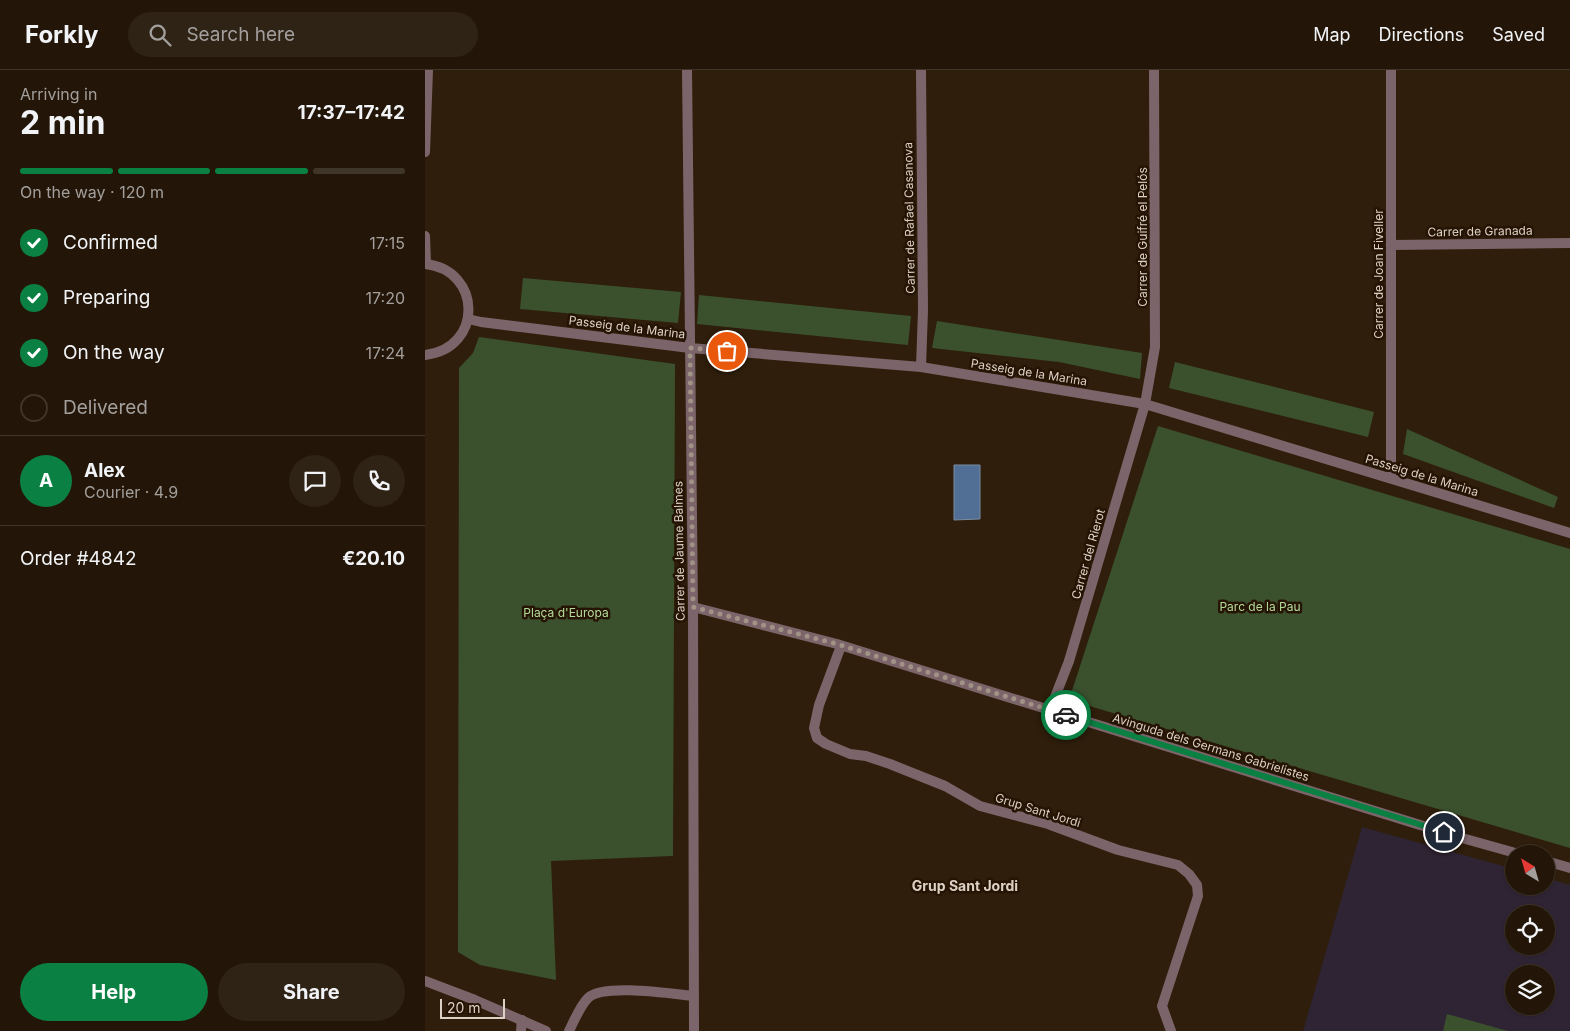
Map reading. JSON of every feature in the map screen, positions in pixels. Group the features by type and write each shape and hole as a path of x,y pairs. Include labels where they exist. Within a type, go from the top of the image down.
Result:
{"street":[{"path":"425,152 428,70"},
{"name":"Carrer de Jaume Balmes","path":"687,70 693,607 694,1031"},
{"name":"Carrer de Rafael Casanova","path":"921,70 923,310 921,367"},
{"name":"Carrer de Guifré el Pelós","path":"1145,404 1155,348 1154,70"},
{"name":"Carrer de Joan Fiveller","path":"1391,70 1391,478"},
{"path":"425,236 426,264 441,268 455,276 469,303 468,319 462,333 452,345 439,352 425,355"},
{"name":"Carrer de Granada","path":"1391,245 1570,243"},
{"name":"Passeig de la Marina","path":"468,319 690,348 921,367 1145,404 1570,533"},
{"name":"Carrer del Rierot","path":"1050,710 1069,661 1145,404"},
{"name":"Avinguda dels Germans Gabrielistes","path":"693,607 841,646 1505,850"},
{"name":"Grup Sant Jordi","path":"841,646 819,705 814,728 817,738 826,744 850,754 866,756 890,764 945,786 980,806 1048,824 1118,850 1178,865 1189,874 1197,885 1199,896 1162,1006 1171,1031"},
{"path":"1555,864 1570,868"},
{"path":"425,981 475,1000 521,1026 546,1031"},
{"path":"569,1031 588,997 599,992 621,990 694,996"}],"shaded area":[{"path":"1362,827 1505,867 1505,895 1555,895 1555,881 1570,885 1570,1031 1303,1031"}],"green space":[{"path":"523,278 681,292 678,323 520,309"},
{"path":"699,295 911,316 908,345 697,324"},
{"path":"937,321 1142,353 1140,379 1059,362 932,348"},
{"name":"Plaça d'Europa","path":"479,337 675,364 673,856 551,861 556,980 480,965 458,952 459,368 473,353"},
{"path":"1175,362 1374,412 1368,437 1169,388"},
{"name":"Parc de la Pau","path":"1158,426 1570,549 1570,848 1069,700"},
{"path":"1407,429 1558,497 1554,508 1403,454"},
{"path":"1447,1014 1508,1031 1443,1031"}],"water":[{"path":"954,465 980,465 980,519 954,520"}],"way so far":[{"path":"727,351 690,348 693,607 837,644 1066,715"}],"district":[{"name":"Grup Sant Jordi","path":"965,885"}],"route":[{"path":"1066,715 1444,832"}]}
